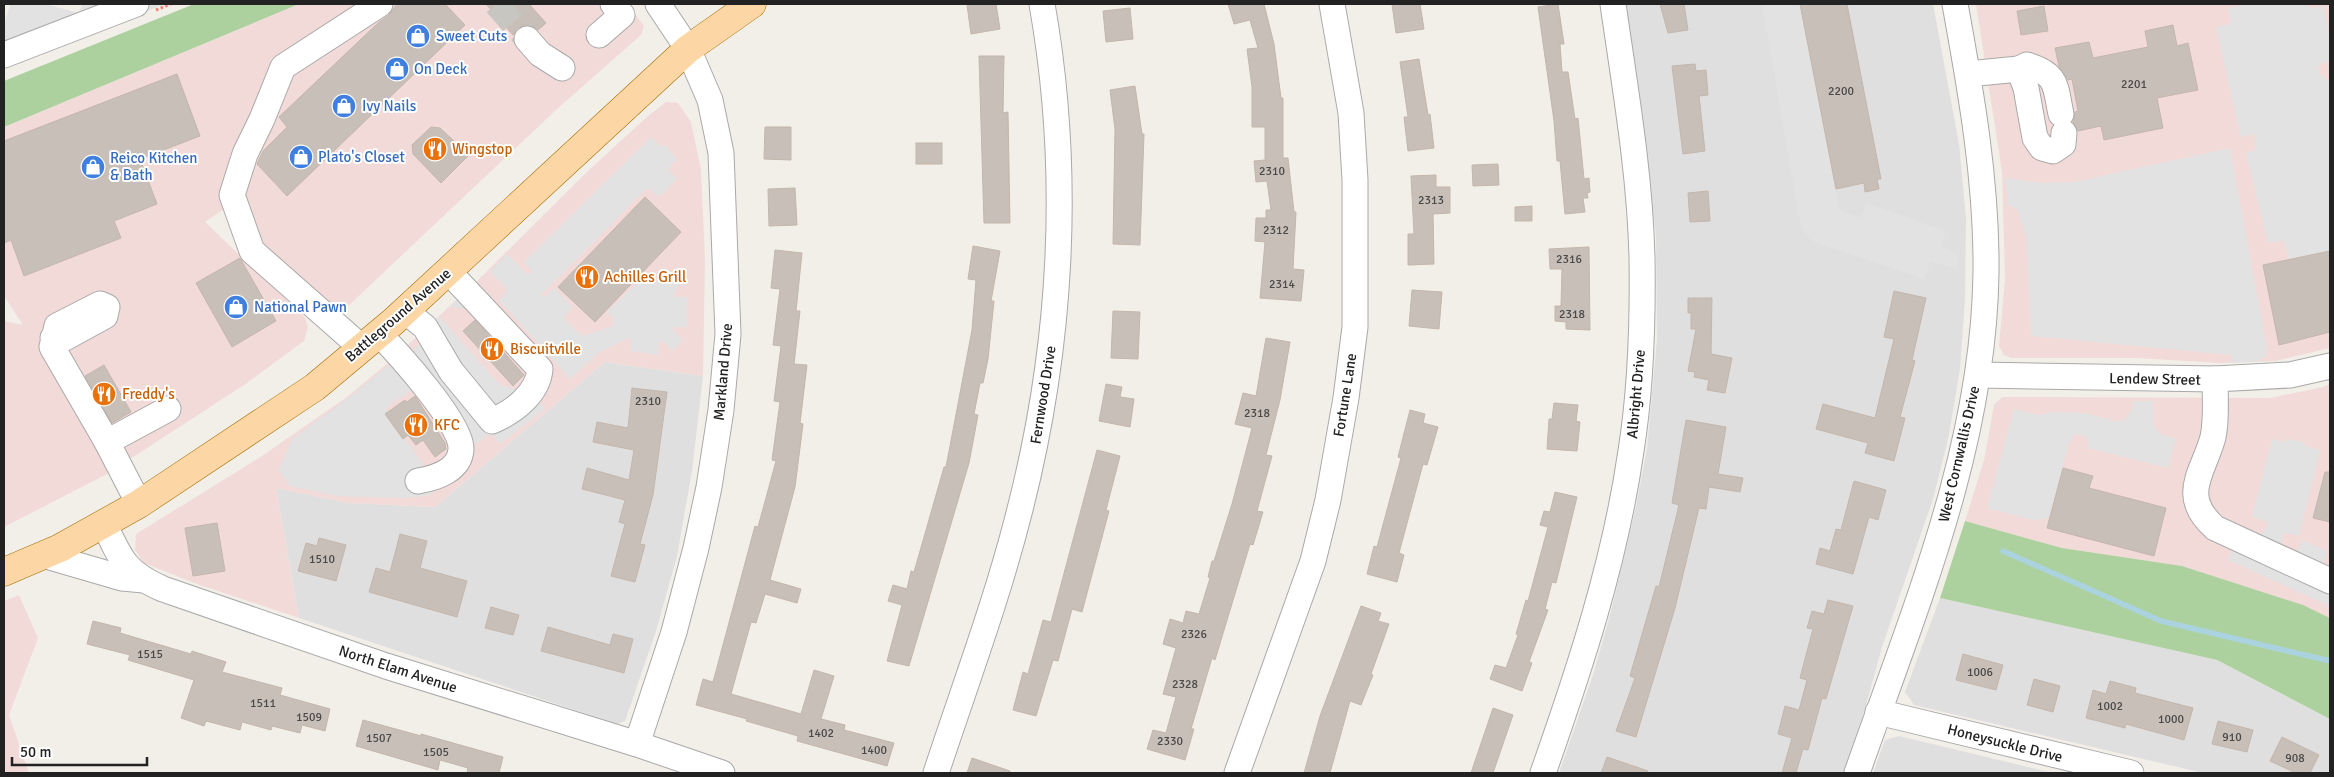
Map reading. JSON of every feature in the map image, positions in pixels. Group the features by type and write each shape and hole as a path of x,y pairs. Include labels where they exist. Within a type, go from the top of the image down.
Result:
{"main road":[{"name":"Battleground Avenue","path":"4,572 43,555 138,504 314,387 405,311 688,50 752,4"}],"street":[{"path":"4,56 136,4"},
{"path":"380,4 283,67 262,119 245,154 232,196 252,251 370,341 397,352 429,390 461,440 462,450 458,461 446,473 418,481"},
{"path":"599,35 622,15 613,4"},
{"name":"Markland Drive","path":"637,744 674,632 693,563 715,449 728,345 727,254 721,153 710,100 688,50 658,4"},
{"name":"Fernwood Drive","path":"936,773 1018,518 1036,442 1048,370 1056,298 1060,236 1059,148 1051,53 1042,4"},
{"name":"Fortune Lane","path":"1237,773 1313,560 1328,500 1349,380 1355,327 1355,180 1351,113 1332,4"},
{"name":"Albright Drive","path":"1543,773 1582,659 1608,566 1623,497 1637,404 1642,258 1633,148 1613,4"},
{"name":"West Cornwallis Drive","path":"1857,773 1936,547 1954,488 1971,416 1978,375 1984,312 1985,222 1979,154 1968,74 1955,4"},
{"path":"527,39 540,54 562,68"},
{"path":"1968,74 2019,69 2027,65 2043,69 2053,80 2062,124 2063,144 2053,151 2042,148 2036,138 2026,88 2020,77 2019,69"},
{"path":"405,311 425,327 451,371 492,421 509,414 524,402 540,377 540,369 448,271"},
{"path":"115,304 105,316 63,339 53,338 52,347 62,368 107,442 138,504"},
{"name":"Lendew Street","path":"1978,375 2215,379 2290,375 2330,366"},
{"path":"2215,379 2213,437 2197,476 2196,492 2199,505 2206,520 2215,528 2330,581"},
{"path":"107,442 168,409"},
{"name":"North Elam Avenue","path":"104,523 115,548 127,568 144,580 386,666 637,744 722,773"},
{"path":"43,555 122,578 144,580"},
{"name":"Honeysuckle Drive","path":"1878,712 2131,773"}],"shaded area":[{"path":"10,4 45,4 79,13 82,4 165,4 4,67 4,26"},
{"path":"299,4 627,4 644,26 641,35 557,109 346,308 331,306 224,209 205,222 305,318 308,327 304,341 247,383 107,474 4,527 4,321 23,325 4,296 4,127"},
{"path":"1626,4 1933,4 1959,144 1966,218 1965,298 1960,369 1948,440 1933,499 1882,647 1860,727 1844,773 1559,773 1594,672 1635,511 1647,449 1657,339 1656,235"},
{"path":"1762,4 1800,4 1839,209 1860,218 1866,203 1946,231 1941,247 1958,253 1957,270 1931,261 1924,279 1812,241 1804,233 1800,222"},
{"path":"1976,4 2330,4 2330,348 2276,361 2221,363 2136,358 2012,358 2004,355 1999,346 2005,278 2002,172"},
{"path":"2250,4 2307,4 2311,8 2323,6 2330,37 2330,61 2320,64 2318,68 2321,75 2330,83 2330,251 2289,260 2284,241 2268,243 2246,153 2256,150 2255,137 2253,134 2241,137 2216,27 2229,24 2231,20 2228,8"},
{"path":"666,102 678,103 691,122 701,170 705,259 703,376 605,362 435,507 349,503 276,488 299,618 197,584 144,563 135,550 136,534 259,458 347,397 389,362 476,282 590,169"},
{"path":"651,137 660,146 665,145 677,159 669,171 677,179 659,197 650,189 646,189 541,295 545,297 554,288 573,307 564,316 582,336 613,326 614,319 607,312 644,276 652,284 655,284 665,268 683,278 674,297 687,297 687,327 674,327 673,330 683,340 672,351 663,341 659,342 658,355 630,351 631,340 628,338 600,352 570,379 499,300 507,292 506,288 490,272 507,254 529,274 532,270 524,262"},
{"path":"2230,148 2266,344 2266,357 2261,358 2260,361 2233,363 2231,355 2031,336 2026,235 2017,209 2008,205 2005,178 2041,183 2074,182"},
{"path":"475,285 546,362 536,397 545,409 500,444 493,436 488,434 477,444 413,350 426,338 424,331 440,317 500,385 515,389 522,385 530,370 476,310 450,307"},
{"path":"405,352 426,380 387,407 386,410 424,466 428,469 461,470 430,495 408,498 339,496 290,486 279,470 292,439 351,396"},
{"path":"605,362 703,376 692,471 677,556 656,631 625,721 617,724 299,618 276,488 349,503 435,507"},
{"path":"2330,384 2330,618 2302,605 2182,566 2062,548 1965,521 1984,460 1994,405 2002,397 2270,398"},
{"path":"2133,401 2153,401 2153,425 2163,435 2176,438 2168,468 2088,448 2089,441 2085,436 2075,434 2069,443 2050,515 2046,519 2033,520 1987,508 2014,409 2038,415 2052,412 2085,413 2115,421 2123,421 2132,410"},
{"path":"2272,439 2284,442 2287,439 2304,442 2306,446 2320,450 2299,536 2286,533 2283,535 2281,542 2286,549 2292,552 2297,551 2302,540 2327,551 2323,564 2327,567 2330,566 2330,606 2228,560 2241,528 2256,534 2263,533 2267,525 2266,521 2252,517"},
{"path":"19,595 38,638 9,715 29,773 4,773 4,601"},
{"path":"1940,598 2217,660 2330,719 2330,773 2203,773 1914,705 1905,692"},
{"path":"1899,736 2053,773 1873,773 1885,740"}],"green space":[{"path":"194,4 299,4 4,127 4,81"},
{"path":"1965,521 2062,548 2182,566 2303,605 2330,618 2330,719 2217,660 1940,598"}],"building":[{"path":"397,4 445,4 465,25 287,196 257,164 263,151 287,127 279,117 378,23 388,16"},
{"path":"486,4 529,4 546,23 538,30 531,25 524,25 517,28 513,35"},
{"path":"996,4 1000,29 971,34 967,5"},
{"path":"1228,4 1264,4 1274,44 1281,98 1283,98 1283,158 1288,158 1294,212 1296,212 1293,269 1304,270 1301,301 1260,298 1265,242 1255,241 1256,218 1266,218 1266,210 1271,210 1267,181 1256,182 1254,161 1265,160 1265,127 1252,127 1252,87 1247,49 1258,48 1250,20 1234,24"},
{"path":"1392,4 1420,4 1424,29 1396,33"},
{"path":"1558,4 1564,44 1560,44 1562,72 1568,72 1575,119 1578,118 1584,179 1589,178 1590,192 1587,193 1588,198 1583,198 1585,212 1565,214 1560,161 1557,161 1554,121 1538,7"},
{"path":"1660,4 1684,4 1688,30 1668,33"},
{"path":"1800,4 1847,4 1881,179 1877,179 1879,189 1865,192 1864,183 1836,189"},
{"path":"2044,6 2048,31 2021,35 2017,11"},
{"path":"1130,8 1133,39 1106,42 1103,11"},
{"path":"2173,25 2177,46 2188,43 2198,90 2157,98 2163,128 2104,140 2101,126 2078,131 2073,122 2075,112 2078,111 2072,79 2068,80 2059,66 2055,48 2089,42 2093,58 2148,47 2145,31"},
{"path":"979,56 1004,56 1003,113 1008,112 1010,223 984,223"},
{"path":"1419,59 1428,115 1430,114 1434,148 1408,151 1404,117 1408,117 1400,62"},
{"path":"1695,64 1696,71 1706,70 1708,95 1699,96 1705,151 1683,154 1672,66"},
{"path":"177,74 200,136 140,159 157,204 114,221 121,238 24,276 11,240 4,243 4,141"},
{"path":"1135,86 1142,134 1144,134 1140,245 1113,244 1115,129 1110,90"},
{"path":"431,127 440,128 469,155 441,183 413,154 412,145"},
{"path":"765,127 791,127 791,160 764,159"},
{"path":"916,143 942,143 942,164 916,164"},
{"path":"1498,164 1499,185 1473,186 1472,165"},
{"path":"1436,175 1436,187 1450,187 1450,213 1433,214 1434,264 1408,265 1408,234 1414,234 1411,176"},
{"path":"795,188 797,225 769,226 768,189"},
{"path":"1708,191 1710,221 1690,222 1688,193"},
{"path":"645,197 681,232 595,322 558,287"},
{"path":"1532,206 1532,221 1515,221 1515,207"},
{"path":"973,246 1000,251 991,301 994,301 988,359 983,383 980,383 974,414 978,415 969,463 909,666 887,661 902,605 888,601 893,585 907,589 911,571 914,572 944,467 946,467 972,330 976,280 968,279"},
{"path":"1589,247 1590,330 1566,329 1566,322 1555,321 1555,306 1561,306 1562,269 1550,269 1549,249"},
{"path":"775,250 802,253 796,311 800,311 794,364 807,365 800,423 803,424 795,487 770,580 801,589 797,603 765,594 756,623 751,622 731,694 801,714 814,670 834,676 821,719 845,725 844,730 894,743 887,766 797,741 798,736 696,705 703,679 713,682 755,526 758,527 776,461 772,460 780,402 774,401 781,346 773,345 780,289 771,288"},
{"path":"2330,251 2330,332 2279,345 2263,265"},
{"path":"240,258 276,321 232,347 196,283"},
{"path":"1412,290 1442,292 1439,329 1409,326"},
{"path":"1894,291 1926,298 1912,360 1915,361 1900,417 1905,418 1894,461 1865,453 1868,443 1816,429 1823,404 1875,418 1894,339 1884,337"},
{"path":"1688,298 1712,298 1711,354 1732,358 1725,393 1707,390 1709,380 1694,377 1695,372 1688,371 1696,329 1691,329 1691,313 1688,313"},
{"path":"1113,311 1140,312 1138,359 1111,358"},
{"name":"Biscuitville","path":"475,320 524,375 513,386 463,331"},
{"path":"1266,338 1290,342 1280,400 1266,455 1272,456 1257,511 1263,512 1253,545 1250,544 1215,660 1212,658 1191,729 1194,729 1185,760 1147,749 1153,730 1166,733 1176,697 1163,694 1176,648 1163,644 1170,619 1183,623 1186,611 1199,614 1210,578 1208,577 1212,561 1214,561 1232,504 1252,428 1235,424 1243,393 1256,396"},
{"path":"104,365 131,412 112,423 85,376"},
{"path":"1106,384 1122,387 1120,397 1134,399 1130,427 1099,421"},
{"path":"632,388 667,392 653,495 640,544 645,545 635,582 611,576 625,524 619,522 625,500 582,489 587,468 629,480 634,450 593,442 597,422 628,428"},
{"name":"KFC","path":"415,396 445,443 446,449 435,457 423,440 416,445 408,435 403,439 385,414 405,400 407,402"},
{"path":"1554,403 1578,405 1576,421 1580,422 1577,451 1547,449 1549,419 1552,419"},
{"path":"1410,410 1425,414 1423,423 1438,427 1427,465 1423,464 1399,553 1404,555 1397,582 1367,574 1374,546 1377,547 1401,458 1398,457"},
{"path":"1686,420 1726,427 1718,474 1743,478 1740,492 1709,487 1706,509 1699,508 1675,608 1636,737 1616,731 1635,678 1630,676 1656,586 1659,587 1679,505 1672,503"},
{"path":"1097,450 1120,456 1106,510 1109,511 1082,612 1072,609 1058,661 1053,660 1036,716 1013,710 1023,672 1028,674 1043,620 1051,622"},
{"path":"2063,468 2093,476 2089,488 2166,508 2154,556 2047,528"},
{"path":"2325,472 2330,472 2330,522 2313,518"},
{"path":"1854,481 1886,490 1878,520 1869,517 1853,574 1816,564 1820,548 1830,551 1836,529 1841,530"},
{"path":"1555,492 1577,497 1556,583 1552,582 1545,609 1548,610 1529,662 1532,663 1522,691 1490,679 1495,665 1506,668 1518,635 1516,634 1526,600 1528,601 1548,527 1540,525 1544,511 1550,512"},
{"path":"217,523 225,571 193,576 185,528"},
{"path":"400,534 427,541 420,568 467,581 457,617 369,592 376,568 390,572"},
{"path":"319,538 346,545 336,581 298,571 306,543 317,546"},
{"path":"1828,600 1853,606 1826,699 1822,698 1808,750 1803,749 1796,773 1782,773 1792,738 1778,734 1785,706 1799,710 1807,680 1800,678 1813,629 1807,628 1812,611 1824,614"},
{"path":"1361,606 1381,613 1378,621 1389,624 1371,674 1373,675 1361,705 1350,701 1330,773 1304,773 1320,716"},
{"path":"491,607 519,615 513,635 485,628"},
{"path":"93,621 121,628 120,633 191,654 192,651 226,662 222,672 282,688 280,695 330,709 325,731 302,725 300,733 272,726 271,730 242,722 240,730 206,721 204,726 181,718 194,680 128,660 130,655 87,644"},
{"path":"548,627 610,645 613,634 633,639 624,673 541,651"},
{"path":"1963,654 2003,665 1996,690 1956,680"},
{"path":"2034,679 2060,686 2053,712 2027,705"},
{"path":"2110,681 2136,688 2135,693 2193,708 2184,740 2126,724 2125,728 2086,718 2093,690 2106,694"},
{"path":"1493,708 1513,715 1493,773 1471,773"},
{"path":"363,720 503,757 499,773 467,773 468,768 440,760 438,770 356,746"},
{"path":"2218,721 2253,730 2247,752 2212,744"},
{"path":"2282,737 2319,755 2310,773 2296,773 2270,761"},
{"path":"1607,757 1648,771 1647,773 1601,773"},
{"path":"972,758 1010,771 1010,773 967,773"}],"waterway":[{"path":"2003,551 2161,621 2330,661"}],"tunnel":[{"path":"496,4 527,39"}],"place":[{"name":"Sweet Cuts","path":"418,36"},
{"name":"On Deck","path":"397,69"},
{"name":"Ivy Nails","path":"344,106"},
{"name":"Wingstop","path":"435,149"},
{"name":"Plato's Closet","path":"301,157"},
{"name":"Reico Kitchen & Bath","path":"93,167"},
{"name":"Achilles Grill","path":"587,277"},
{"name":"National Pawn","path":"236,307"},
{"name":"Biscuitville","path":"492,349"},
{"name":"Freddy's","path":"104,394"},
{"name":"KFC","path":"416,425"}]}
